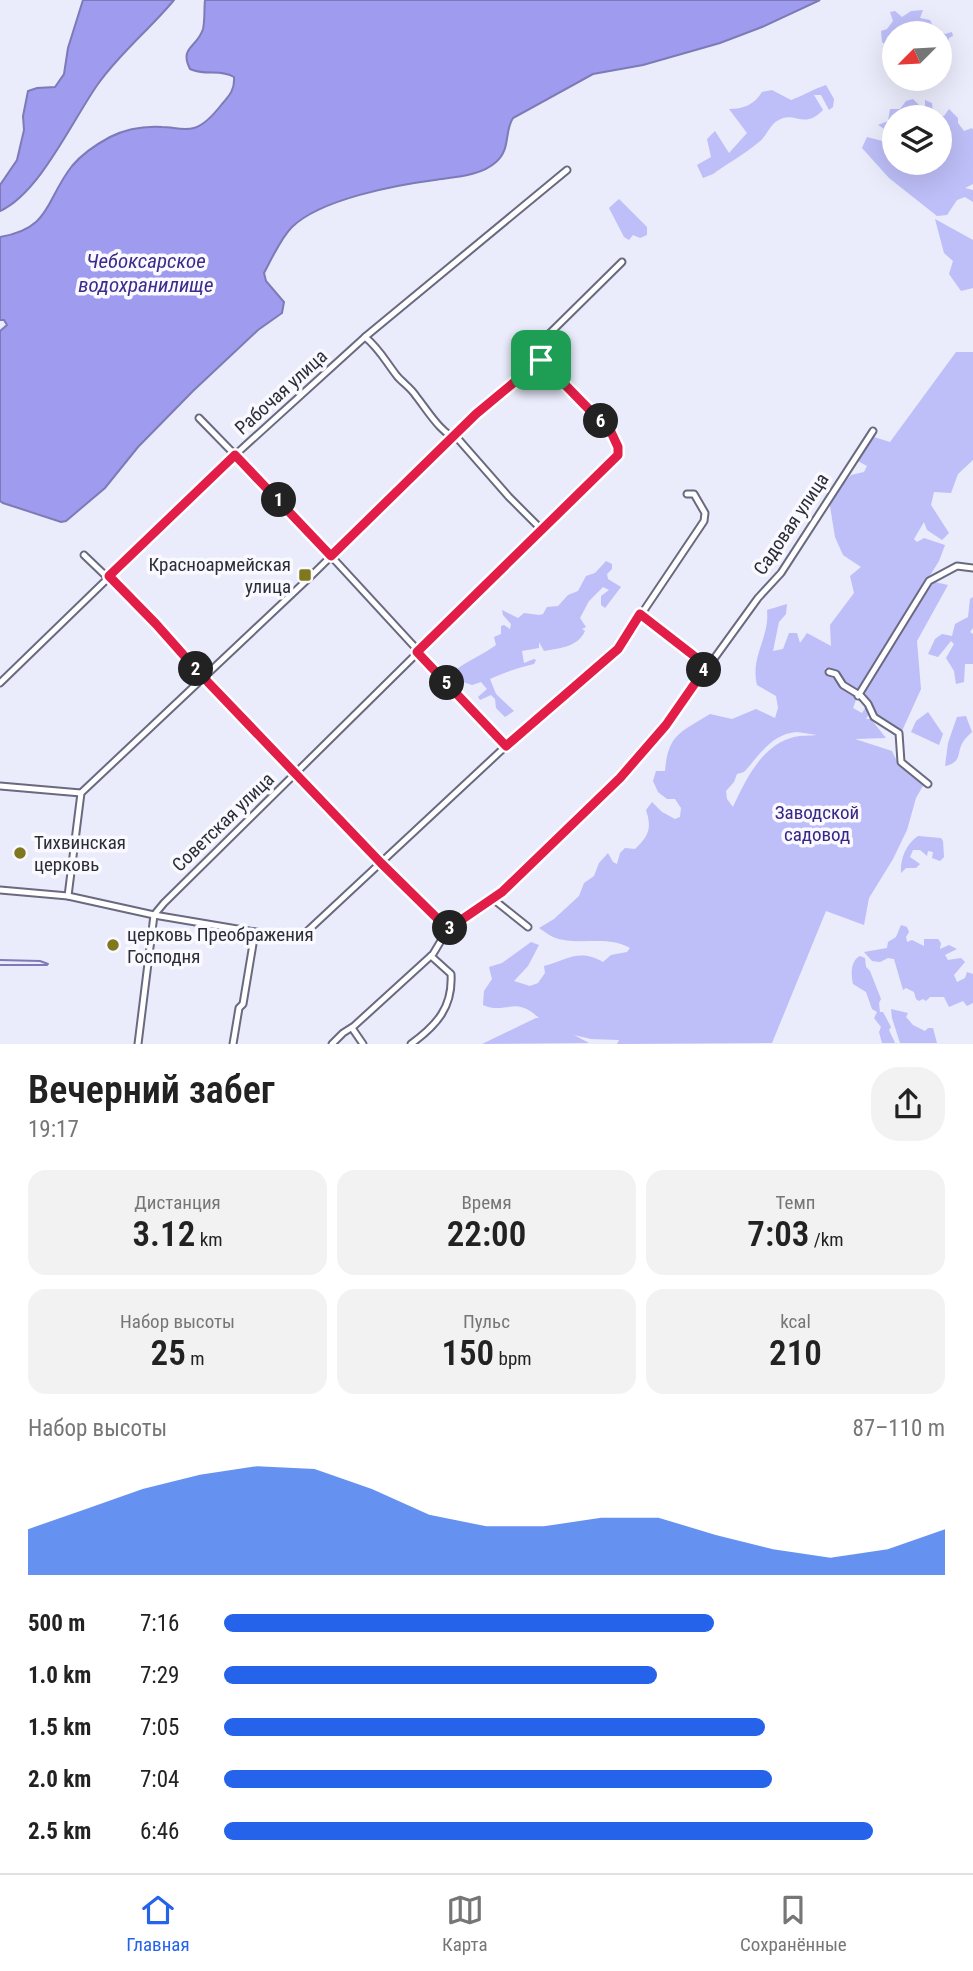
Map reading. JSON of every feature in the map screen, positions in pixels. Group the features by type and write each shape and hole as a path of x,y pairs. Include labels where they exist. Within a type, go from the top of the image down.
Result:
{"street":[{"name":"Рабочая улица","path":"0,683 235,455 365,337 567,170"},
{"path":"68,896 81,793 491,401 541,360 540,348 544,340 622,262"},
{"path":"365,337 378,348 397,375 452,438 459,440 472,453 509,497 542,530"},
{"name":"Советская улица","path":"154,915 176,890 618,455 618,447 611,432 541,360"},
{"path":"199,418 506,746"},
{"name":"Садовая улица","path":"332,1044 431,956 448,929 502,892 620,778 666,725 758,598 781,573 873,431"},
{"path":"0,890 68,896 154,915 301,937 506,746 618,649 704,521 705,513 694,494 687,494"},
{"path":"84,555 109,576 156,624 203,677 381,863 448,929"},
{"path":"858,696 929,581 957,566 973,568"},
{"path":"640,614 707,666"},
{"path":"828,671 836,674 844,685 868,704 874,717 899,733 901,762 928,784"},
{"path":"0,786 81,793"},
{"path":"493,899 528,927"},
{"path":"138,1044 154,915"},
{"path":"233,1044 255,932"},
{"path":"411,1044 444,1012 452,991 451,974 431,956"},
{"path":"352,1028 363,1044"}],"green space":[{"path":"923,10 920,18 930,21 893,21 890,12 895,11 902,17 911,11"},
{"path":"826,85 834,99 833,107 829,110 821,95 814,95 823,110 816,116 804,120 789,117 777,121 754,146 703,178 697,165 711,157 707,139 715,131 729,153 747,133 729,109 748,105 762,92 772,90 791,100"},
{"path":"913,99 919,105 903,105"},
{"path":"952,112 964,131 972,128 973,184 965,188 973,190 973,202 965,197 957,200 947,215 937,216 886,175 952,175"},
{"path":"867,137 882,141 882,170 862,148"},
{"path":"619,199 647,227 647,235 640,238 633,235 629,240 624,237 609,208"},
{"path":"935,219 973,240 973,288 961,291 949,274 953,261 944,253"},
{"name":"Заводской садовод","path":"956,352 973,352 973,460 958,474 951,493 934,492 931,505 949,533 942,540 927,530 924,522 914,539 917,542 924,538 945,545 939,561 857,693 841,681 838,672 825,668 825,672 857,697 853,708 862,713 867,705 870,712 866,719 871,719 886,738 855,739 892,751 897,761 924,784 916,798 907,830 869,898 864,925 826,911 772,1043 617,1044 619,1040 574,1035 589,1043 482,1044 539,1018 516,1006 498,1008 483,1005 484,991 492,979 489,967 502,963 531,942 539,945 528,966 514,981 530,986 538,983 545,973 544,966 580,956 603,962 611,955 627,952 630,948 612,942 563,940 539,928 554,919 579,896 584,883 594,876 599,863 608,853 617,864 620,853 625,848 635,849 640,844 648,831 646,810 652,802 675,819 680,817 681,808 675,799 667,799 658,792 653,781 656,771 665,771 669,749 678,735 710,714 732,719 756,709 775,718 778,708 776,696 757,685 756,675 756,665 766,629 767,610 787,604 786,614 779,622 773,651 783,649 789,633 797,633 800,643 807,633 831,646 830,625 854,593 850,576 861,567 843,555 835,537 829,500 851,475 864,472 867,466 856,460 874,437 890,442","holes":["797,732 817,735 794,737 773,747 756,764 733,807 727,799 726,791 737,774 744,772 767,746 780,737"]},
{"path":"606,561 612,564 612,569 607,574 608,579 621,587 605,608 601,605 601,596 609,590 603,587 589,601 580,618 586,627 582,629 585,631 582,637 567,646 544,651 539,642 539,648 522,651 524,663 534,659 534,664 490,679 496,694 514,711 505,717 496,708 495,699 491,695 480,700 478,697 487,689 481,682 472,685 457,680 451,674 496,645 494,637 501,634 501,626 510,629 511,624 502,610 518,618 524,613 543,614 547,607 558,606 568,595 578,591 586,576 595,573"},
{"path":"930,581 948,585 917,641 921,689 902,731 882,720 863,692"},
{"path":"973,597 973,628 970,632 973,634 973,664 965,664 964,682 956,684 954,671 946,658 954,644 951,641 938,657 928,654 935,639 942,634 952,636 955,624 968,617 970,599"},
{"path":"928,712 943,734 939,745 911,732 916,721"},
{"path":"966,716 972,732 963,742 957,760 945,766 948,743 957,717"},
{"path":"918,836 941,838 944,857 940,861 932,858 933,852 928,851 927,856 920,850 913,850 910,857 920,864 916,868 906,868 901,873 905,852"},
{"path":"901,925 907,927 909,932 907,942 912,940 924,946 924,939 938,939 941,943 940,949 949,945 957,949 945,955 948,960 961,958 965,962 954,975 957,982 965,978 967,972 973,974 973,1003 967,1006 963,1001 949,1007 944,997 930,997 926,1001 919,1001 914,992 906,988 903,990 894,959 872,961 864,952 887,948 888,942 896,937"},
{"path":"860,956 865,958 866,967 881,999 880,1012 883,1012 891,1027 889,1030 895,1043 882,1043 879,1032 881,1027 874,1018 877,1012 872,1009 866,992 853,984 853,965"},
{"path":"891,1009 908,1013 906,1017 913,1025 925,1031 933,1028 937,1043 900,1043"}],"water":[{"path":"83,0 174,0 107,73 55,154 29,188 15,202 0,211 0,185 17,160 24,130 23,116 28,91 55,87 64,74 68,48"},
{"name":"Чебоксарское водохранилище","path":"205,0 820,0 720,43 643,65 593,74 513,118 504,152 496,162 483,170 360,195 305,217 284,237 264,273 266,281 284,302 282,313 258,330 193,391 138,447 105,488 66,521 61,522 3,503 0,501 0,331 7,325 4,320 0,320 0,237 17,233 39,220 72,166 85,153 105,140 122,132 142,128 194,128 216,111 231,92 234,77 224,73 190,69 187,62 188,52 203,29"}],"waterway":[{"path":"0,960 40,961 48,964"},
{"path":"0,965 47,965"}],"place":[{"name":"Красноармейская улица","path":"305,575"},
{"name":"Тихвинская церковь","path":"20,853"},
{"name":"церковь Преображения Господня","path":"113,945"}],"route":[{"path":"541,360 611,432 618,447 618,455 417,652 506,746 618,649 640,614 707,666 666,725 620,778 502,892 448,929 381,863 109,576 235,455 331,556 476,414 541,360"}]}
